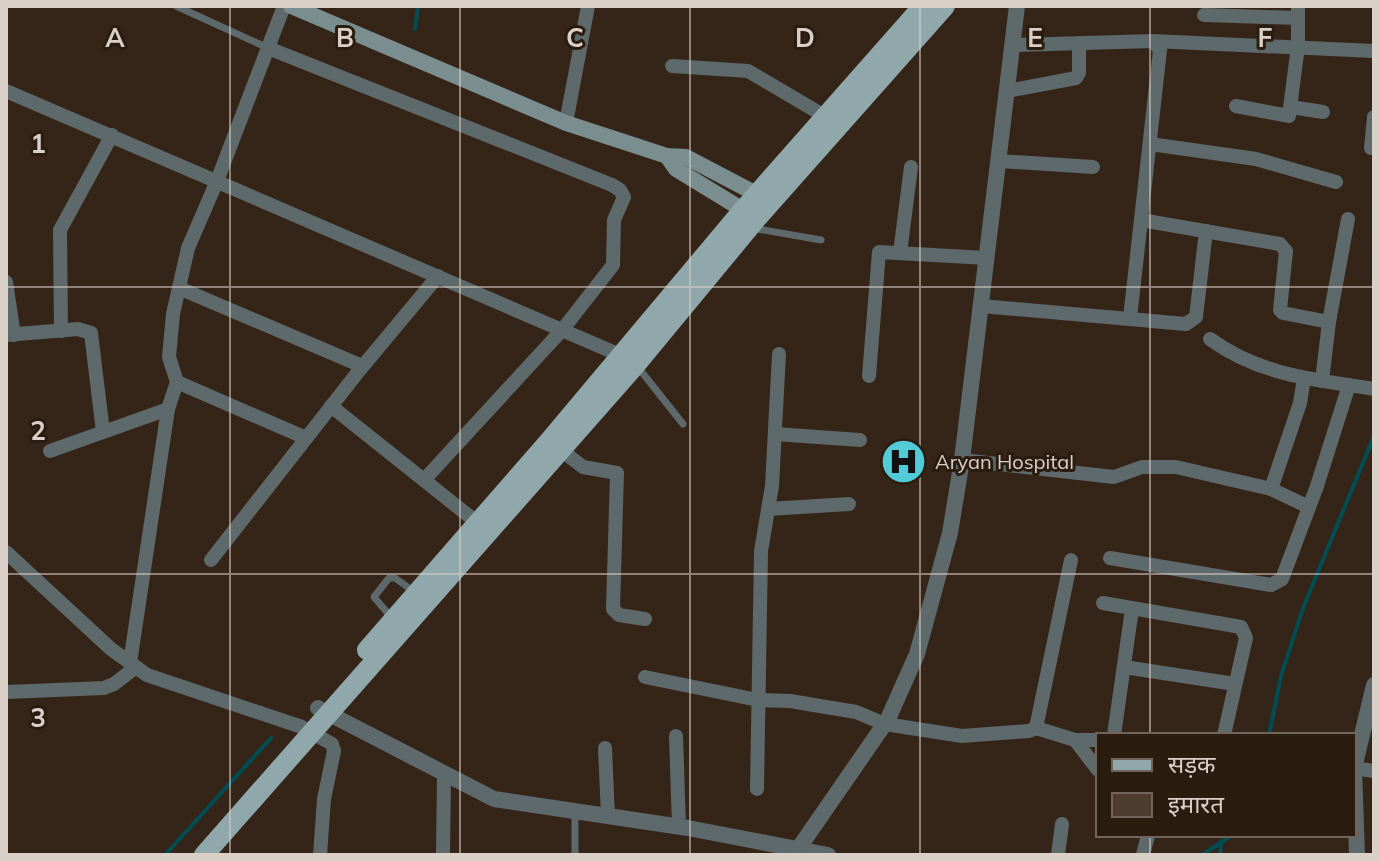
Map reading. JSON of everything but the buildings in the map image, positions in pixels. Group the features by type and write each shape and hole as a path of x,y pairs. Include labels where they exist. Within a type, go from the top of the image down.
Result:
{"main road":[{"path":"291,6 566,123 667,156 676,169 756,210"},
{"path":"204,855 323,711 833,121 923,6"},
{"path":"833,121 945,6"},
{"path":"188,855 308,729"}],"street":[{"path":"6,692 104,688 114,684 133,665 168,409 177,382 169,357 188,248 284,6"},
{"path":"566,123 588,6"},
{"path":"796,853 885,724 917,654 950,533 962,460 1017,6"},
{"path":"1204,15 1298,12 1291,113 1287,117 1236,106"},
{"path":"1012,45 1153,41 1374,51"},
{"path":"1130,318 1160,50 1153,41"},
{"path":"1007,91 1076,78 1079,73 1079,43"},
{"path":"268,48 620,190 624,197 614,220 613,265 563,329 424,480"},
{"path":"672,66 748,71 833,121"},
{"path":"6,91 629,360"},
{"path":"1291,107 1323,112"},
{"path":"1371,148 1374,117"},
{"path":"61,331 60,230 112,135"},
{"path":"1150,144 1256,159 1336,182"},
{"path":"1000,161 1093,167"},
{"path":"900,253 911,167"},
{"path":"1322,381 1329,322 1348,219"},
{"path":"1141,220 1284,247 1280,310 1329,322"},
{"path":"981,306 1186,324 1193,322 1206,231"},
{"path":"869,376 879,252 987,258"},
{"path":"211,560 362,366 438,276"},
{"path":"6,282 10,335 78,329 91,333 103,432"},
{"path":"179,288 362,366"},
{"path":"1210,339 1249,363 1304,378 1374,389"},
{"path":"757,789 761,551 775,434 779,354"},
{"path":"1271,489 1300,403 1304,378"},
{"path":"177,382 306,438"},
{"path":"1110,558 1271,585 1282,579 1349,385"},
{"path":"331,406 482,527"},
{"path":"50,451 168,409"},
{"path":"775,434 860,440"},
{"path":"556,445 583,467 617,473 613,609 619,615 645,619"},
{"path":"962,460 1114,477 1142,467 1176,467 1271,489 1309,507"},
{"path":"768,509 849,504"},
{"path":"7,555 111,649 147,675 308,729 334,747 324,799 320,855"},
{"path":"1036,728 1071,560"},
{"path":"1103,603 1241,627 1246,638 1224,733"},
{"path":"1114,733 1132,609"},
{"path":"1124,667 1235,684"},
{"path":"645,677 758,700 790,701 856,712 885,724 962,736 1036,728 1075,740 1096,740"},
{"path":"1356,760 1374,685"},
{"path":"323,711 494,799 679,827 796,853 828,855"},
{"path":"676,736 679,827"},
{"path":"1075,740 1096,767"},
{"path":"605,748 608,816"},
{"path":"443,855 444,773"},
{"path":"1058,855 1062,824"},
{"path":"1356,826 1357,855"}],"lane":[{"path":"176,6 268,48"},
{"path":"756,210 821,240"},
{"path":"629,360 683,424"},
{"path":"399,624 375,601 374,595 392,577 422,597"},
{"path":"575,811 575,855"}],"waterway":[{"path":"415,29 418,6"},
{"path":"1269,733 1281,676 1303,608 1374,436"},
{"path":"165,855 271,738"},
{"path":"1202,855 1229,837"},
{"path":"1220,855 1221,842"}],"place":[{"name":"Aryan Hospital","path":"904,462"}]}
